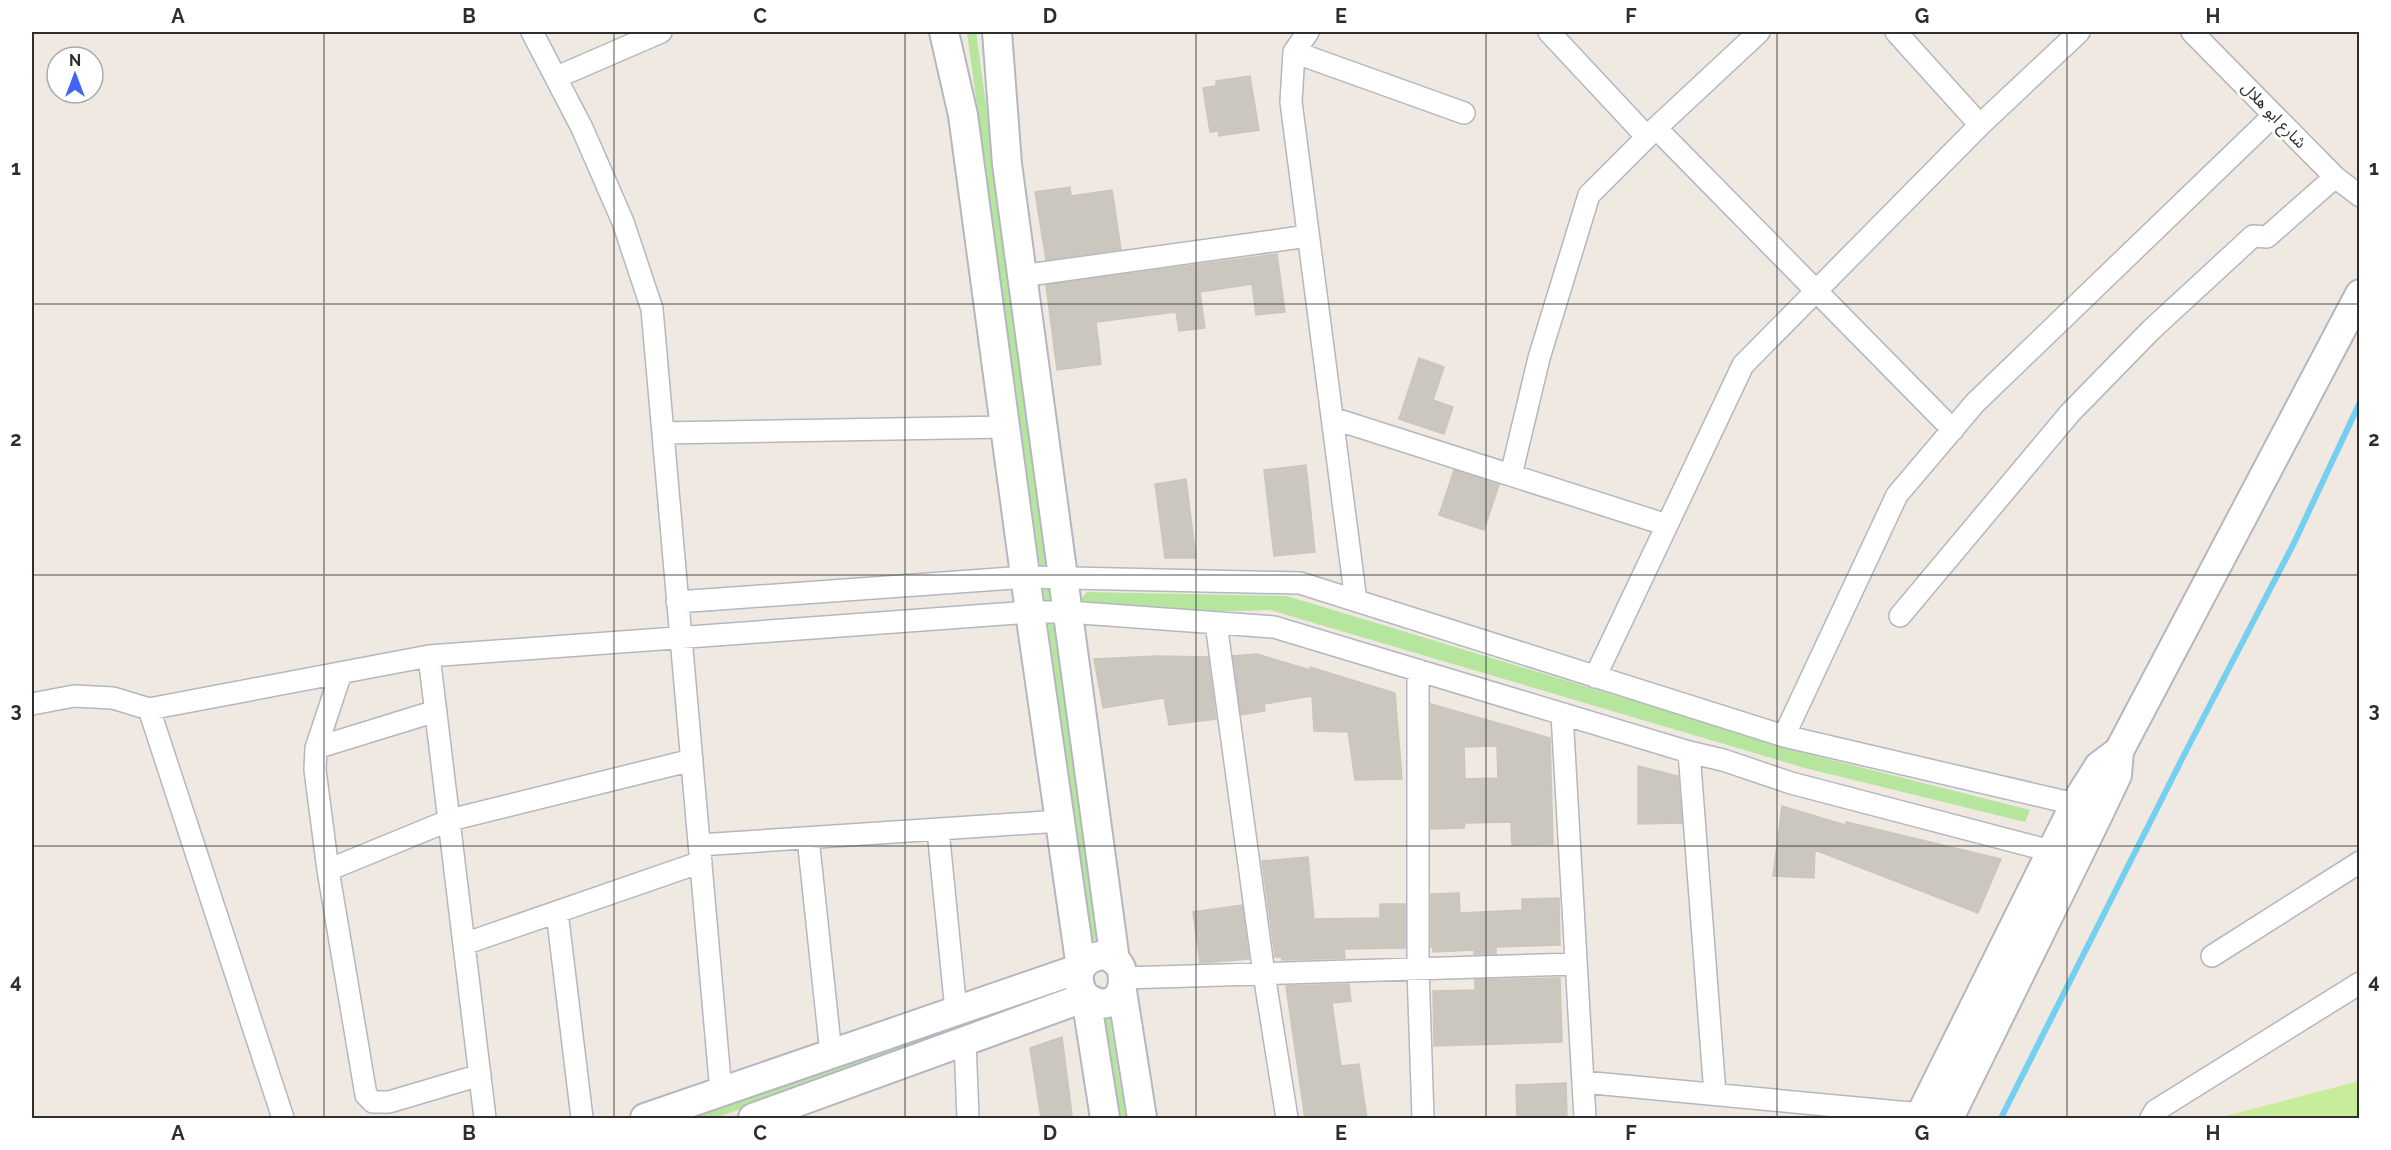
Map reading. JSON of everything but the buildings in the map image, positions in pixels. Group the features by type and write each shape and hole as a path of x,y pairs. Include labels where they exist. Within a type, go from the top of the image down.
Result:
{"main road":[{"path":"944,32 963,115 1081,968 1078,983 1086,997 1105,1119"},
{"path":"997,32 1007,164 1021,276 1142,1119"},
{"path":"1949,1119 2087,808 2099,766 2119,751 2360,294"},
{"path":"1920,1116 2065,855"},
{"path":"645,1119 1081,968 1093,958 1108,957 1120,976 1117,996 1105,1002 1092,1001 1086,997"},
{"path":"753,1119 1086,997"}],"street":[{"path":"532,32 557,77 623,222 652,309 721,1092"},
{"path":"557,77 661,32"},
{"path":"1308,32 1294,52 1291,102 1356,601"},
{"path":"1549,32 1817,291 1953,429"},
{"path":"1511,475 1539,358 1589,195 1651,132 1759,32"},
{"path":"1896,32 1980,125"},
{"path":"1595,677 1743,365 1980,125 2079,32"},
{"name":"شارع ابو هلال","path":"2192,32 2335,177 2360,196"},
{"path":"1294,52 1464,113"},
{"path":"1784,736 1897,495 1975,403 2274,116"},
{"path":"1900,616 2070,412 2151,330 2253,236 2267,237 2335,177"},
{"path":"1021,276 1308,236"},
{"path":"1332,418 1667,525"},
{"path":"663,433 1006,428"},
{"path":"677,602 1027,577 1300,583 1784,736 2087,808"},
{"path":"32,704 74,696 113,698 149,709 429,656 1030,612 1068,612 1274,627 1689,752 1723,760 1791,783 2065,855"},
{"path":"1216,623 1264,974 1287,1119"},
{"path":"429,656 485,1119"},
{"path":"1418,670 1418,969 1423,1119"},
{"path":"341,673 316,748 315,770 328,870 366,1095 374,1102 389,1102 480,1075"},
{"path":"149,709 283,1119"},
{"path":"316,748 436,711"},
{"path":"1562,714 1585,1119"},
{"path":"1689,752 1715,1094"},
{"path":"328,870 450,820 692,759"},
{"path":"464,944 557,912 700,854 808,838 1060,821"},
{"path":"938,830 956,1011"},
{"path":"808,838 831,1054"},
{"path":"2212,956 2360,862"},
{"path":"557,912 582,1119"},
{"path":"1120,976 1576,964"},
{"path":"2151,1119 2155,1111 2360,983"},
{"path":"965,1041 968,1119"},
{"path":"1583,1082 1920,1116"}],"green space":[{"path":"967,32 976,32 1101,939 1091,940"},
{"path":"1087,592 1287,596 1808,754 2030,810 2025,822 1805,768 1270,610 1087,615 1081,612 1081,599"},
{"path":"1038,997 1032,1008 715,1118 682,1118"},
{"path":"1102,1012 1110,1020 1126,1118 1115,1118"},
{"path":"2359,1081 2359,1118 2222,1117"}],"waterway":[{"path":"2001,1118 2294,543 2360,402"}]}
